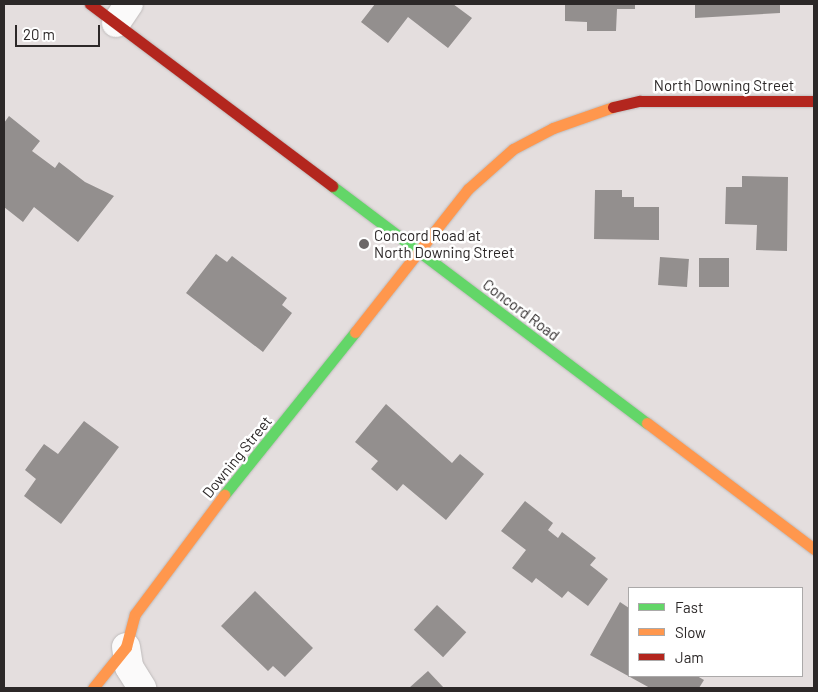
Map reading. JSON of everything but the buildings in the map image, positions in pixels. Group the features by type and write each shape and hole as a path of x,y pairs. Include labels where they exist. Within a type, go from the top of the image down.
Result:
{"street":[{"name":"Concord Road","path":"90,4 123,14 416,250 814,549"},
{"name":"North Downing Street","path":"416,250 468,189 513,149 553,128 602,110 640,101 814,101"},
{"name":"Downing Street","path":"93,688 126,647 134,614 416,250"},
{"path":"126,647 130,667 142,688"}],"traffic: fast":[{"path":"332,186 647,423"},
{"path":"224,495 355,332"}],"traffic: slow":[{"path":"355,332 468,189 513,149 553,128 613,107"},
{"path":"647,423 814,549"},
{"path":"93,688 126,647 135,614 224,495"}],"traffic: jam":[{"path":"90,4 332,186"},
{"path":"613,107 640,101 814,101"}],"place":[{"name":"Concord Road at North Downing Street","path":"364,244"}]}
